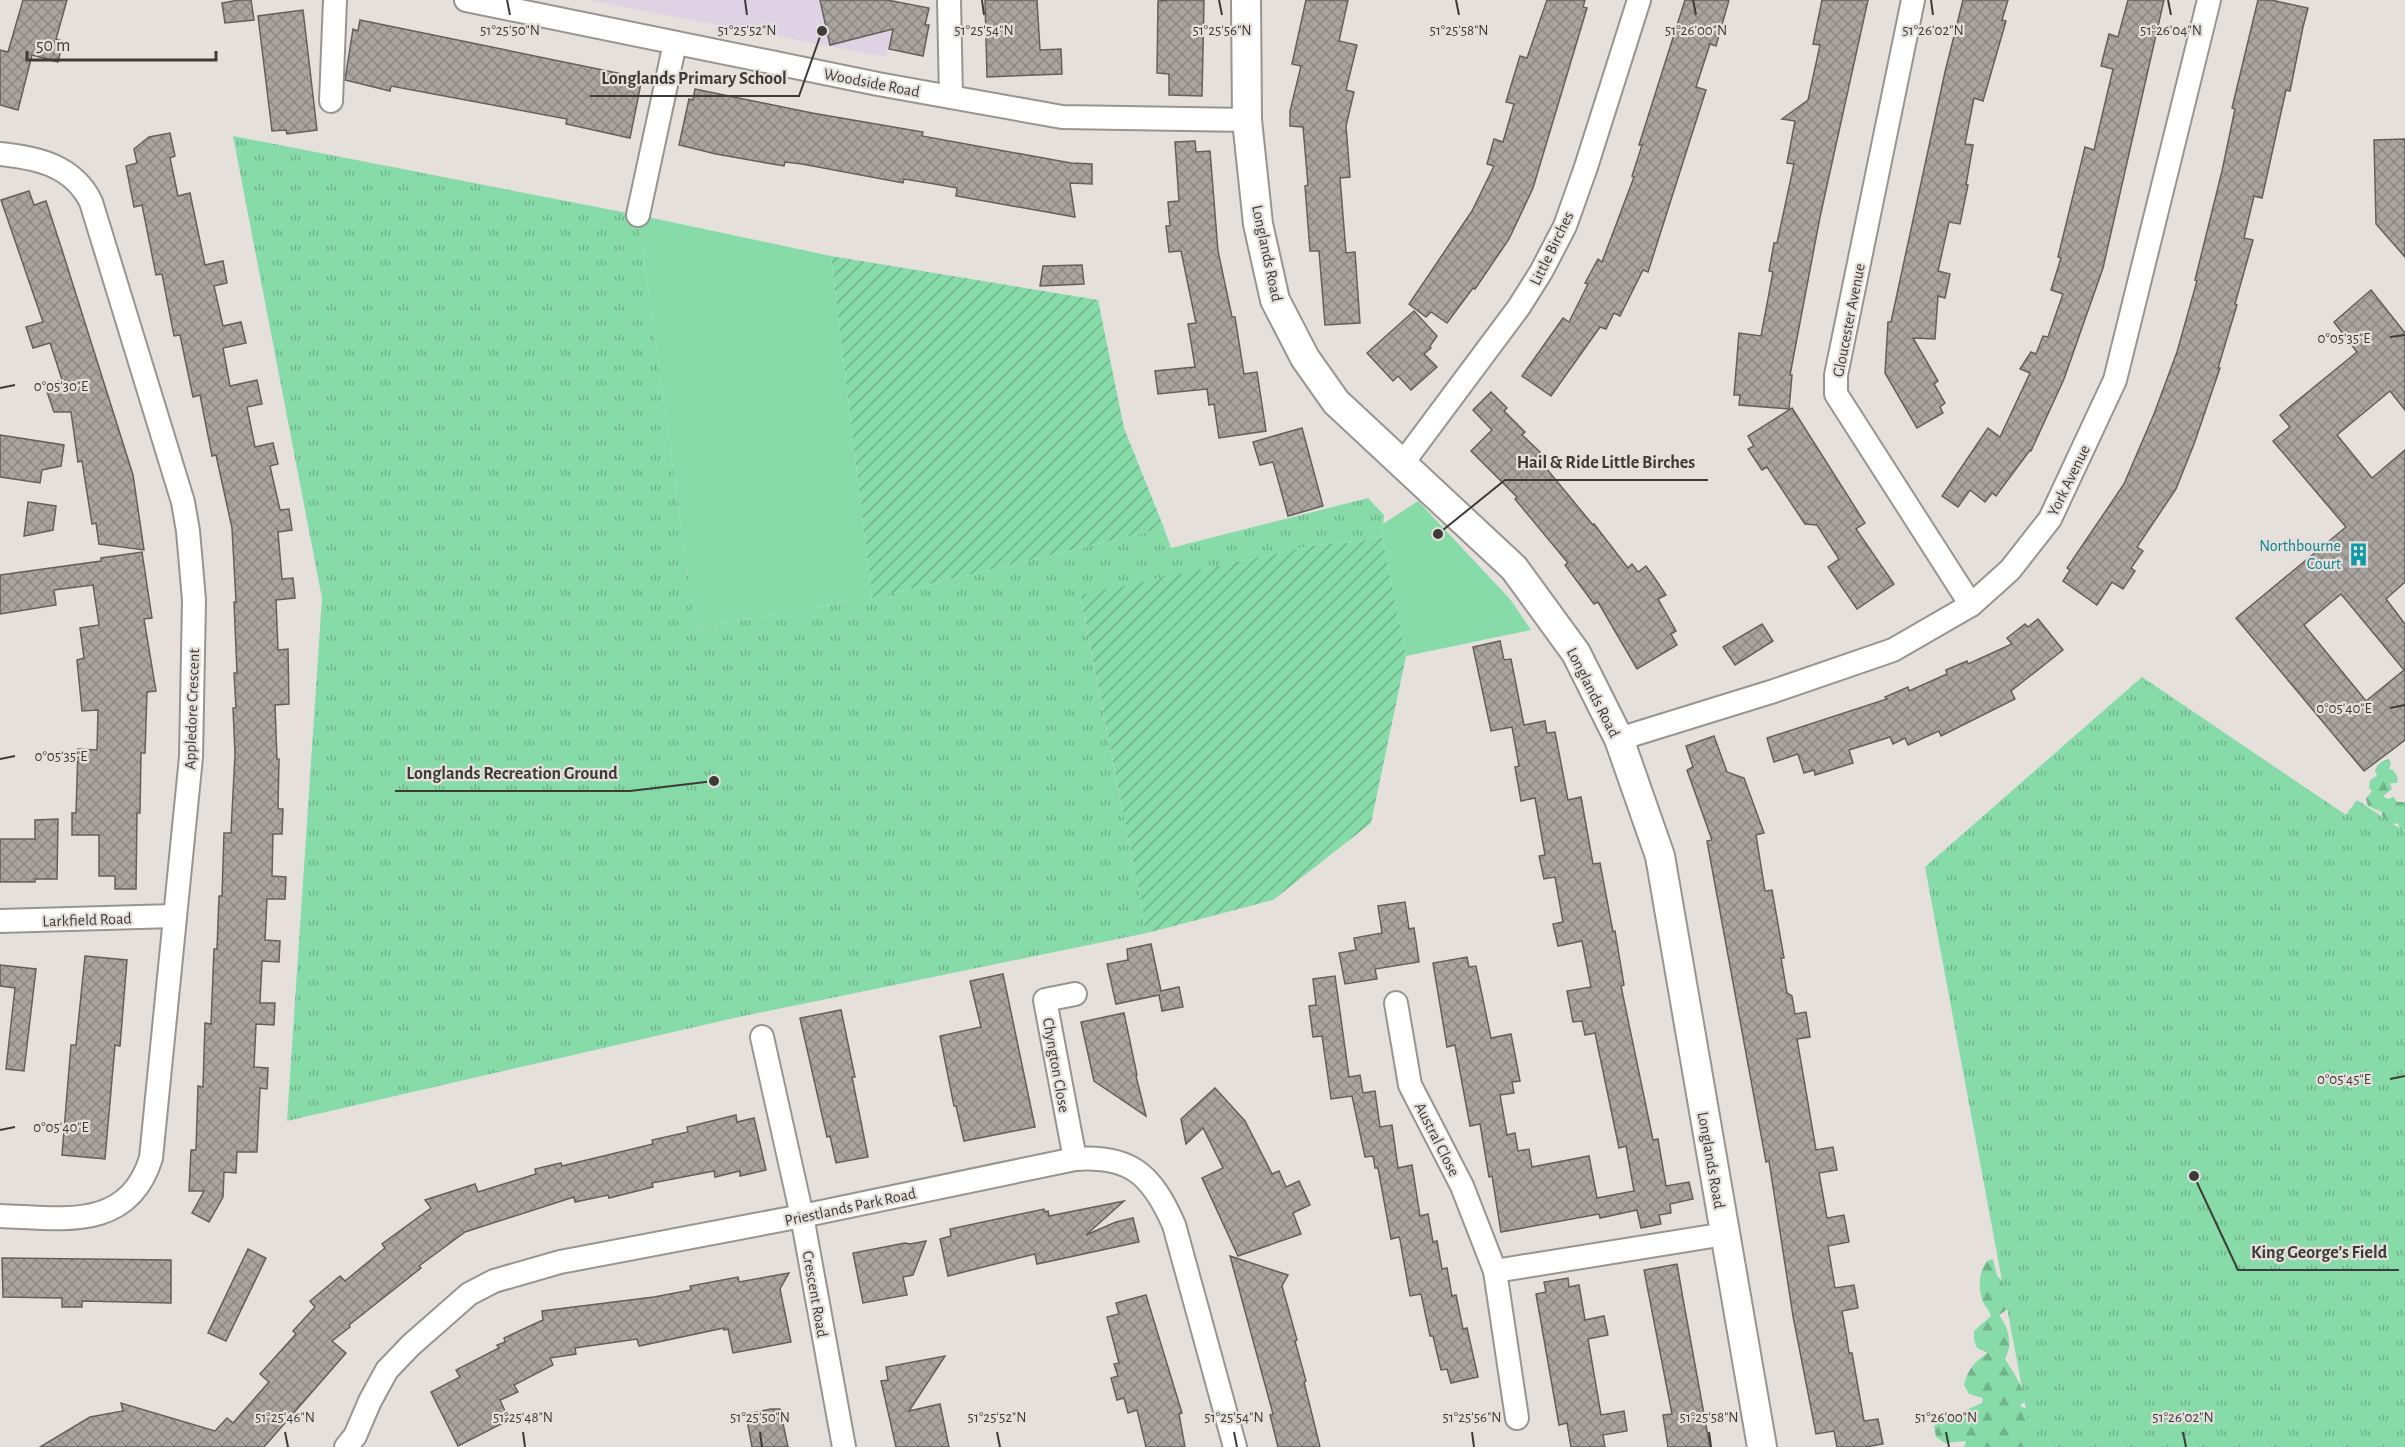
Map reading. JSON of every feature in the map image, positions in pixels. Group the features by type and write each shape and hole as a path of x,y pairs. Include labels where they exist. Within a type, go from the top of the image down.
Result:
{"street":[{"path":"331,101 335,0"},
{"name":"Woodside Road","path":"466,0 951,98 1062,117 1247,120"},
{"path":"949,0 951,98"},
{"name":"Longlands Road","path":"1246,0 1247,120 1258,224 1275,300 1305,358 1335,402 1514,568 1576,653 1619,739 1660,856 1762,1447"},
{"name":"Little Birches","path":"1402,464 1520,307 1565,226 1639,0"},
{"name":"Gloucester Avenue","path":"1913,0 1836,375 1836,394 1971,605"},
{"name":"York Avenue","path":"1619,739 1893,651 1971,605 2010,570 2050,519 2115,380 2209,0"},
{"path":"639,215 675,43"},
{"name":"Appledore Crescent","path":"0,154 28,157 51,164 69,174 85,188 120,289 183,502 194,600 192,731 151,1158 145,1177 134,1192 119,1206 99,1215 76,1218 0,1216"},
{"name":"Larkfield Road","path":"0,921 174,916"},
{"name":"Chyngton Close","path":"1075,994 1045,999 1075,1159"},
{"name":"Austral Close","path":"1396,1003 1410,1085 1462,1186 1495,1271 1517,1418"},
{"name":"Crescent Road","path":"762,1037 802,1216 844,1447"},
{"name":"Priestlands Park Road","path":"346,1447 355,1436 387,1370 411,1345 469,1294 525,1271 1075,1159 1097,1158 1118,1161 1132,1168 1149,1183 1163,1201 1174,1225 1235,1447"},
{"path":"1495,1271 1725,1234"}],"shaded area":[{"path":"588,0 896,0 886,57"}],"green space":[{"path":"233,136 638,215 695,628 872,598 1164,528 1171,548 1368,498 1384,515 1382,536 1357,542 1315,545 1080,596 1147,933 734,1018 287,1121 322,598"},
{"path":"638,215 831,256 872,598 695,628"},
{"path":"831,256 1098,300 1124,428 1164,528 872,598"},
{"path":"1418,501 1510,599 1531,630 1406,656 1382,536 1383,524"},
{"path":"1382,536 1406,656 1371,823 1273,900 1147,933 1080,595 1315,545 1357,542"},
{"path":"2142,677 2346,815 2357,800 2405,832 2405,1447 2033,1447 1925,867"},
{"path":"2389,759 2391,764 2389,769 2393,770 2398,778 2397,783 2390,783 2392,789 2383,796 2387,799 2394,797 2397,802 2405,802 2405,832 2400,829 2398,823 2389,822 2382,816 2382,812 2368,806 2366,799 2372,791 2369,788 2370,780 2377,776 2375,771 2377,766"},
{"path":"1993,1259 1997,1276 2004,1282 2009,1308 1999,1315 2009,1337 2009,1348 2005,1359 2025,1395 2026,1400 2020,1406 2028,1410 2051,1447 1964,1447 1966,1441 1945,1443 1936,1437 1934,1426 1939,1422 1982,1403 1983,1398 1969,1394 1964,1385 1972,1366 1988,1353 1977,1348 1974,1331 1991,1316 1982,1299 1980,1284 1984,1265"}],"building":[{"path":"23,0 67,0 56,39 63,41 58,62 32,55 18,110 0,105 0,50 8,52"},
{"path":"251,0 254,20 225,23 222,3"},
{"path":"820,0 887,0 929,8 925,25 929,25 923,56 889,49 893,29 830,45"},
{"path":"985,0 1037,0 1040,50 1061,49 1062,74 987,77"},
{"path":"1204,0 1202,96 1169,95 1169,74 1157,73 1158,1"},
{"path":"1306,0 1348,0 1339,41 1357,45 1346,90 1354,92 1346,126 1350,177 1340,178 1346,253 1355,252 1360,323 1325,325 1319,251 1310,251 1303,127 1290,126 1290,111 1301,66 1292,64"},
{"path":"1547,0 1585,0 1583,7 1587,8 1533,188 1509,239 1475,289 1473,288 1447,323 1431,312 1426,317 1409,304 1472,211 1494,166 1487,164 1494,139 1503,142 1514,104 1506,102 1520,56 1527,58"},
{"path":"1685,0 1729,0 1716,46 1710,44 1696,87 1706,90 1648,272 1643,270 1620,316 1614,313 1606,329 1600,327 1551,396 1522,376 1563,318 1569,322 1598,259 1602,262 1634,177 1632,176 1642,145 1639,145"},
{"path":"1822,0 1868,0 1820,217 1790,375 1792,375 1789,409 1739,405 1740,395 1734,395 1739,333 1761,336 1773,272 1769,271 1774,243 1777,243 1794,164 1787,163 1795,121 1782,119 1808,100 1820,45 1813,44"},
{"path":"1963,0 2008,0 2002,20 2006,21 1983,101 1974,98 1965,144 1973,145 1966,185 1968,185 1960,224 1949,222 1938,271 1950,274 1945,298 1938,296 1935,339 1913,338 1938,381 1934,384 1945,403 1940,407 1943,413 1917,428 1885,373 1888,322 1891,322 1945,72"},
{"path":"2128,0 2164,0 2103,268 2064,379 2031,451 1996,496 1992,493 1985,502 1970,490 1958,507 1942,496 1988,428 2000,437 2030,373 2020,369 2031,352 2036,354 2043,336 2048,337 2063,294 2051,290 2061,258 2058,257 2085,147 2094,150 2113,69 2101,66 2109,34 2118,37"},
{"path":"2258,0 2271,0 2308,8 2290,91 2286,90 2262,198 2254,196 2244,238 2253,240 2235,304 2237,305 2218,368 2220,368 2176,489 2137,547 2143,551 2131,568 2135,571 2123,589 2112,582 2097,605 2063,581 2070,570 2067,568 2124,484 2177,352 2197,281 2195,280 2235,109 2232,108"},
{"path":"303,10 317,130 287,134 286,130 272,131 258,16"},
{"path":"360,20 642,78 630,138 566,124 567,119 391,86 390,91 345,80 353,29 358,31"},
{"path":"695,89 812,113 923,132 922,136 1071,163 1092,164 1092,184 1070,183 1075,217 956,196 957,188 935,184 904,179 903,183 802,164 785,162 784,166 716,154 679,145 689,99 693,100"},
{"path":"170,133 175,156 170,158 178,196 190,193 205,265 223,261 227,283 214,286 223,326 241,322 246,343 223,348 230,386 257,380 262,404 247,407 255,447 273,443 278,464 270,466 280,510 289,509 292,530 278,532 282,579 293,578 295,598 276,600 278,650 288,649 289,704 275,705 277,759 279,759 278,809 283,809 282,834 273,834 272,876 286,877 285,899 267,899 265,940 280,941 279,962 262,961 260,1003 275,1003 274,1025 256,1024 254,1067 268,1068 267,1089 260,1088 257,1152 237,1152 236,1173 224,1172 223,1197 209,1222 192,1213 204,1191 189,1191 191,1150 196,1150 198,1086 203,1087 205,1023 211,1024 214,949 217,949 219,896 222,896 224,833 231,833 235,754 233,708 236,708 234,673 237,673 234,602 236,602 232,528 216,455 212,456 200,395 193,397 180,335 174,336 162,274 156,275 142,205 134,207 126,166 137,163 134,149 149,137"},
{"path":"2405,139 2405,257 2376,224 2374,140"},
{"path":"1195,141 1196,152 1210,151 1218,251 1232,317 1235,317 1244,374 1257,372 1266,431 1219,438 1214,404 1209,405 1207,389 1158,394 1155,371 1195,367 1188,324 1196,323 1181,251 1169,252 1166,226 1170,226 1168,202 1179,201 1175,142"},
{"path":"29,191 34,205 46,201 62,250 133,475 144,550 99,544 96,523 92,524 82,461 78,462 71,412 54,412 45,386 62,380 50,343 33,348 26,327 43,322 1,200"},
{"path":"1082,265 1084,284 1040,286 1043,266"},
{"name":"Northbourne Court","path":"2371,290 2405,333 2405,410 2390,391 2337,435 2372,478 2405,450 2405,582 2386,599 2405,624 2405,740 2364,771 2236,618 2346,527 2273,441 2290,427 2280,415 2357,352 2334,322","holes":["2341,594 2404,670 2366,701 2304,625"]},
{"path":"1414,311 1437,336 1431,348 1424,354 1437,367 1411,390 1398,376 1393,381 1367,353"},
{"path":"1491,392 1507,408 1504,411 1525,432 1522,435 1540,452 1536,456 1628,568 1632,564 1638,572 1646,566 1666,595 1658,599 1676,631 1671,634 1677,645 1637,669 1598,602 1594,604 1565,565 1568,563 1515,499 1517,497 1471,451 1492,430 1473,410"},
{"path":"1792,408 1865,523 1856,529 1894,584 1857,609 1828,567 1839,559 1817,525 1805,524 1767,467 1762,470 1748,449 1754,446 1748,436"},
{"path":"1302,428 1323,506 1288,516 1273,462 1260,465 1253,442"},
{"path":"0,435 64,445 61,466 42,470 40,483 0,477"},
{"path":"28,502 56,506 53,530 24,536"},
{"path":"142,552 152,618 144,619 156,691 147,692 145,753 141,753 140,813 137,813 136,889 115,889 115,876 99,876 99,835 72,835 72,813 76,813 78,749 97,750 98,710 82,711 77,660 84,658 80,628 99,625 93,585 54,590 56,605 0,614 0,575 101,561 101,558"},
{"path":"2038,619 2063,650 2011,691 2015,699 1941,736 1939,731 1908,745 1905,738 1893,744 1890,737 1849,750 1853,763 1815,775 1814,770 1804,773 1798,754 1774,762 1767,738 1887,699 1885,697 1908,687 1909,691 1947,674 1946,670 1967,661 1968,664 2012,644 2007,638 2025,624 2028,627"},
{"path":"1762,624 1773,641 1735,665 1723,647"},
{"path":"1500,641 1504,660 1511,659 1524,725 1545,721 1547,733 1555,732 1568,800 1581,797 1593,864 1600,863 1613,932 1615,931 1624,985 1621,986 1653,1140 1658,1139 1666,1186 1689,1182 1693,1199 1670,1204 1671,1213 1659,1215 1661,1224 1641,1228 1637,1210 1600,1218 1599,1214 1501,1232 1492,1176 1489,1177 1480,1124 1470,1126 1455,1045 1447,1047 1433,963 1467,957 1469,967 1476,966 1491,1038 1511,1034 1520,1081 1512,1082 1514,1093 1500,1095 1507,1135 1515,1133 1518,1151 1529,1149 1532,1167 1589,1156 1597,1198 1634,1191 1626,1146 1619,1148 1595,1033 1585,1035 1582,1021 1573,1022 1567,991 1591,987 1582,941 1558,946 1553,924 1563,922 1555,877 1544,879 1539,856 1545,855 1535,798 1521,801 1515,767 1519,766 1512,727 1491,731 1473,647"},
{"path":"1714,736 1727,772 1744,778 1764,833 1756,835 1765,891 1772,890 1784,958 1781,958 1787,993 1792,996 1795,1014 1806,1012 1810,1037 1797,1039 1816,1150 1833,1147 1837,1170 1819,1173 1827,1218 1844,1215 1849,1242 1828,1246 1835,1288 1854,1285 1858,1308 1842,1311 1849,1353 1852,1353 1864,1421 1878,1419 1883,1444 1865,1447 1837,1447 1834,1431 1816,1434 1793,1316 1769,1161 1766,1162 1707,841 1712,840 1687,770 1693,767 1686,746"},
{"path":"58,819 57,879 35,879 35,882 0,882 0,839 35,839 35,820"},
{"path":"1405,902 1409,929 1414,928 1419,962 1375,969 1377,979 1345,984 1339,953 1356,950 1354,938 1382,933 1378,906"},
{"path":"1151,944 1161,991 1179,987 1183,1007 1162,1011 1159,995 1116,1004 1107,964 1128,960 1127,949"},
{"path":"85,956 127,960 120,1046 115,1045 105,1159 62,1155 71,1045 76,1045"},
{"path":"0,965 36,969 24,1071 6,1069 15,988 0,986"},
{"path":"1003,974 1035,1127 964,1141 956,1106 954,1106 940,1036 981,1027 970,981"},
{"path":"1335,976 1349,1077 1360,1075 1363,1093 1375,1091 1380,1127 1392,1125 1398,1168 1412,1165 1420,1216 1428,1214 1433,1242 1437,1241 1442,1269 1447,1268 1452,1296 1456,1295 1463,1329 1467,1328 1478,1377 1451,1383 1447,1369 1441,1370 1433,1336 1430,1336 1421,1294 1410,1296 1399,1237 1391,1239 1378,1168 1375,1168 1373,1156 1365,1157 1352,1096 1331,1099 1322,1036 1313,1037 1309,1006 1316,1005 1313,979"},
{"path":"841,1010 868,1157 836,1163 830,1136 827,1137 800,1018"},
{"path":"1124,1013 1146,1116 1094,1081 1081,1022"},
{"path":"1215,1088 1245,1121 1272,1174 1279,1171 1286,1187 1299,1181 1310,1205 1293,1213 1301,1234 1238,1256 1202,1178 1223,1168 1203,1128 1186,1144 1181,1119"},
{"path":"736,1115 737,1122 754,1118 766,1170 740,1176 740,1171 715,1177 714,1171 652,1183 653,1187 609,1198 608,1195 575,1202 574,1197 465,1232 419,1266 421,1268 332,1341 346,1353 264,1447 40,1447 90,1417 123,1411 121,1403 215,1431 227,1418 233,1423 269,1382 260,1374 296,1334 293,1331 315,1307 310,1301 340,1276 345,1281 385,1248 382,1244 431,1208 425,1200 475,1184 478,1192 536,1174 535,1169 561,1163 562,1166 653,1144 652,1140 688,1132 687,1127"},
{"path":"1124,1201 1086,1235 1116,1222 1133,1218 1139,1242 1037,1264 1035,1254 948,1276 940,1239 951,1236 950,1229 1044,1209 1045,1212 1048,1211 1049,1216"},
{"path":"926,1241 913,1275 903,1277 907,1295 863,1303 853,1253"},
{"path":"248,1249 266,1258 226,1341 208,1333"},
{"path":"1230,1256 1288,1275 1282,1286 1297,1340 1295,1341 1320,1447 1278,1447 1270,1415 1273,1414"},
{"path":"2,1258 171,1260 171,1303 82,1301 82,1307 62,1307 62,1298 3,1297"},
{"path":"1677,1264 1710,1447 1668,1447 1663,1415 1672,1414 1644,1270"},
{"path":"789,1273 780,1289 791,1342 733,1353 728,1329 724,1330 724,1328 639,1346 637,1339 575,1348 576,1354 550,1358 553,1365 514,1385 518,1392 500,1400 509,1420 458,1446 431,1392 460,1377 456,1370 499,1348 497,1345 505,1342 504,1338 543,1320 542,1311 654,1297 691,1290 690,1286 738,1277 739,1282"},
{"path":"1568,1278 1569,1287 1579,1285 1585,1320 1604,1316 1608,1335 1588,1339 1601,1415 1624,1411 1627,1431 1603,1435 1605,1447 1571,1447 1567,1423 1559,1425 1536,1294 1546,1292 1544,1282"},
{"path":"1146,1295 1182,1413 1179,1414 1185,1447 1146,1447 1137,1410 1128,1413 1124,1398 1117,1400 1111,1378 1118,1376 1114,1364 1119,1363 1107,1317 1119,1314 1116,1303"},
{"path":"945,1356 909,1411 940,1404 949,1447 896,1447 881,1381 888,1380 886,1367"},
{"path":"780,1409 788,1447 752,1447 746,1414"}],"place":[{"name":"Longlands Primary School","path":"822,31"},
{"name":"Hail & Ride Little Birches","path":"1438,534"},
{"name":"Northbourne Court","path":"2359,554"},
{"name":"Longlands Recreation Ground","path":"714,781"},
{"name":"King George's Field","path":"2194,1176"}]}
